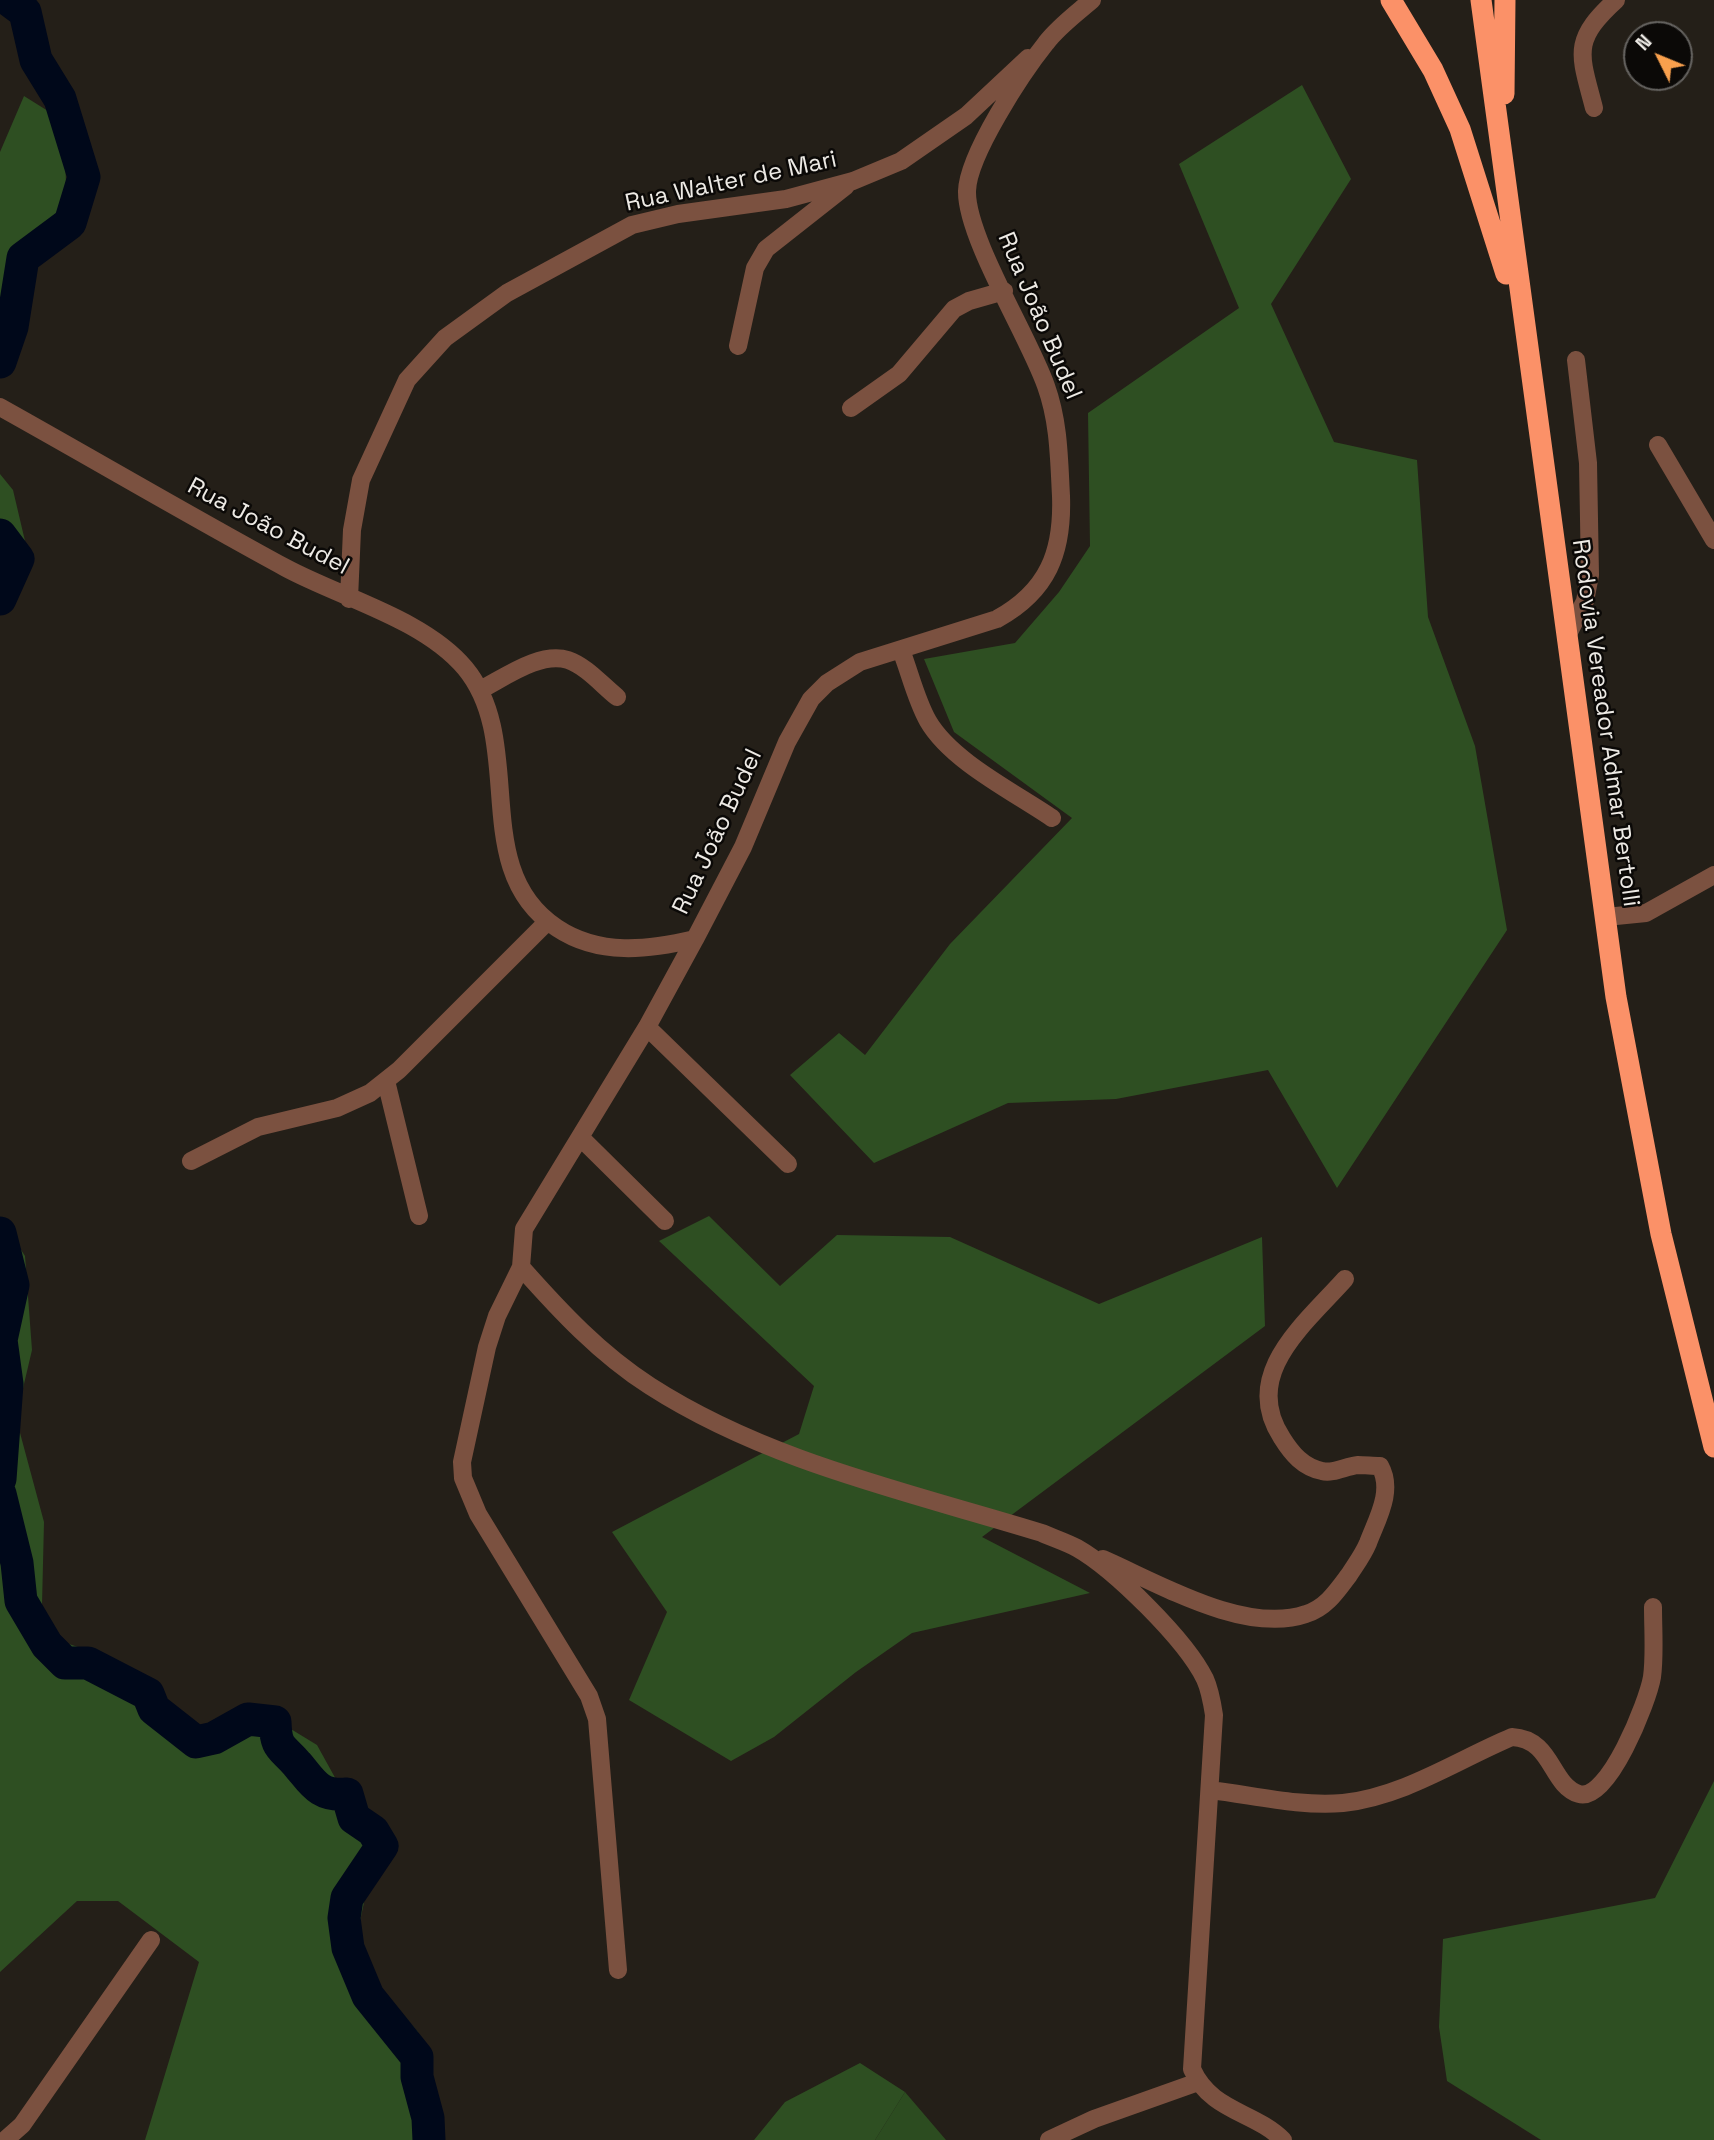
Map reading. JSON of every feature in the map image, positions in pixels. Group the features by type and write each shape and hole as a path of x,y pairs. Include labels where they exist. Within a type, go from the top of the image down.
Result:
{"highway":[{"path":"1391,0 1433,70 1460,129 1526,340"},
{"name":"Rodovia Vereador Admar Bertolli","path":"1481,0 1566,638 1633,1099 1661,1234 1706,1385 1714,1447"},
{"path":"1503,173 1505,0"}],"street":[{"name":"Rua João Budel","path":"0,407 285,567 437,642 464,668 480,690 497,740 507,858 517,884 531,906 547,922 565,934 591,944 645,949 695,939 743,847 787,742 811,699 846,670 997,619 1013,610 1039,584 1050,568 1059,544 1062,521 1059,449 1052,406 1037,363 969,208 969,176 984,139 1046,42 1092,0"},
{"path":"1594,108 1581,58 1582,44 1589,29 1616,0"},
{"name":"Rua Walter de Mari","path":"349,599 354,517 361,480 407,380 445,338 507,293 632,225 678,214 786,199 853,181 901,161 944,133 1046,42"},
{"path":"738,346 755,268 766,249 853,181"},
{"path":"851,408 899,374 954,310 969,301 1004,291"},
{"path":"1566,638 1585,601 1590,575 1588,463 1576,360"},
{"path":"1658,445 1714,540"},
{"path":"901,650 924,711 937,734 964,759 1052,818"},
{"path":"480,690 542,660 556,659 578,666 617,697"},
{"path":"1606,917 1646,913 1714,875"},
{"path":"191,1161 258,1127 353,1103 386,1081 547,922"},
{"path":"618,1970 597,1719 589,1696 478,1514 463,1478 466,1436 497,1316 521,1267 524,1229 647,1027 695,939"},
{"path":"647,1027 788,1164"},
{"path":"386,1081 419,1216"},
{"path":"581,1138 665,1221"},
{"path":"521,1267 584,1334 613,1359 678,1403 745,1439 789,1456 1042,1533 1188,1597 1246,1617 1278,1620 1308,1614 1332,1598 1364,1554 1384,1500 1386,1477 1380,1466 1357,1465 1326,1472 1308,1467 1290,1451 1272,1423 1268,1382 1278,1355 1345,1279"},
{"path":"1077,1548 1130,1591 1184,1649 1204,1677 1211,1696 1214,1715 1192,2069 1198,2082 1217,2101 1283,2140"},
{"path":"1210,1790 1318,1803 1365,1800 1428,1777 1512,1737 1535,1744 1570,1788 1579,1794 1588,1794 1605,1782 1614,1768 1648,1693 1652,1676 1653,1607"},
{"path":"5,2140 22,2125 151,1940"},
{"path":"1049,2140 1094,2119 1198,2082"}],"green space":[{"path":"1302,85 1351,179 1271,304 1334,442 1417,460 1428,617 1475,746 1507,930 1337,1188 1268,1070 1116,1099 1008,1103 874,1163 790,1075 839,1033 865,1055 950,944 1072,818 954,732 924,659 1015,643 1059,592 1090,546 1088,413 1239,308 1179,164"},
{"path":"24,96 64,121 67,217 21,262 0,367 0,152"},
{"path":"0,474 13,490 25,541 0,592"},
{"path":"709,1216 780,1286 837,1235 950,1237 1099,1304 1262,1237 1265,1326 982,1537 1090,1593 912,1633 856,1672 774,1737 731,1761 629,1700 667,1612 612,1532 799,1434 814,1386 659,1241"},
{"path":"0,1217 25,1256 32,1350 16,1418 44,1522 42,1605 57,1640 108,1657 190,1735 263,1712 317,1745 375,1850 358,1931 365,1970 418,2032 445,2130 443,2140 145,2140 199,1962 118,1901 77,1901 0,1972 0,1438 11,1422 17,1403 19,1382 14,1338 0,1277"},
{"path":"1714,1781 1714,2140 1541,2140 1447,2081 1439,2027 1443,1939 1655,1898"},
{"path":"860,2063 905,2092 875,2140 754,2140 785,2102"},
{"path":"905,2092 946,2140 875,2140"}],"waterway":[{"path":"0,362 12,327 23,258 70,223 84,177 60,99 36,60 25,12 9,0"},
{"path":"0,535 18,559 0,599"},
{"path":"0,1233 13,1285 1,1340 7,1384 0,1479"},
{"path":"0,1494 17,1563 21,1601 47,1645 65,1663 88,1663 148,1694 154,1709 196,1742 214,1738 248,1719 275,1722 281,1747 312,1782 329,1793 347,1794 354,1818 373,1831 382,1846 347,1898 344,1918 348,1948 368,1996 417,2057 417,2077 428,2118 429,2140"}]}
